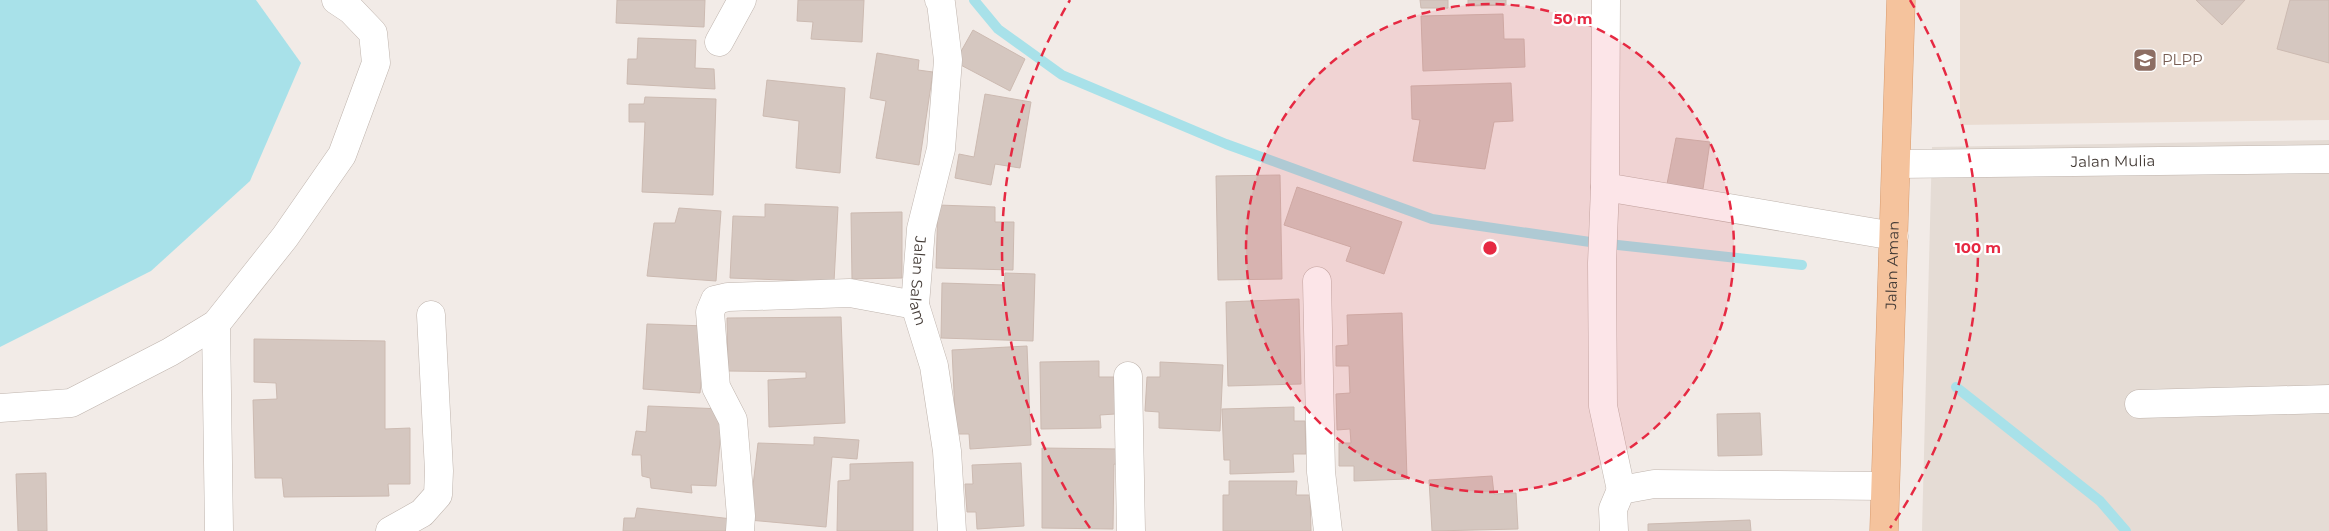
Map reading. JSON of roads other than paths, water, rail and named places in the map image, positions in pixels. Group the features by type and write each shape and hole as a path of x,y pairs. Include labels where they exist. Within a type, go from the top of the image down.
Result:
{"main road":[{"name":"Jalan Aman","path":"1884,531 1901,0"}],"street":[{"path":"0,408 71,403 170,352 216,324 285,237 342,156 376,63 373,33 351,10 336,0"},
{"path":"719,42 742,0"},
{"name":"Jalan Salam","path":"939,0 941,3 948,60 941,149 921,229 915,304 934,366 947,451 952,531"},
{"path":"1606,0 1605,187 1602,263 1603,406 1621,490 1613,508 1614,531"},
{"name":"Jalan Mulia","path":"1897,164 2329,159"},
{"path":"1605,187 1894,236"},
{"path":"1317,281 1321,472 1328,531"},
{"path":"740,531 733,420 716,387 710,312 714,300 728,297 850,293 915,304"},
{"path":"390,531 422,513 438,494 440,471 431,315"},
{"path":"216,324 219,531"},
{"path":"1128,376 1131,531"},
{"path":"2139,404 2329,399"},
{"path":"1621,490 1654,484 1885,486"}],"water":[{"path":"0,0 256,0 301,63 250,181 151,271 0,347"}],"waterway":[{"path":"974,0 998,29 1062,75 1226,144 1432,219 1590,242 1802,265"},
{"path":"1956,387 2100,501 2126,531"}],"place":[{"name":"PLPP","path":"2145,60"}]}
